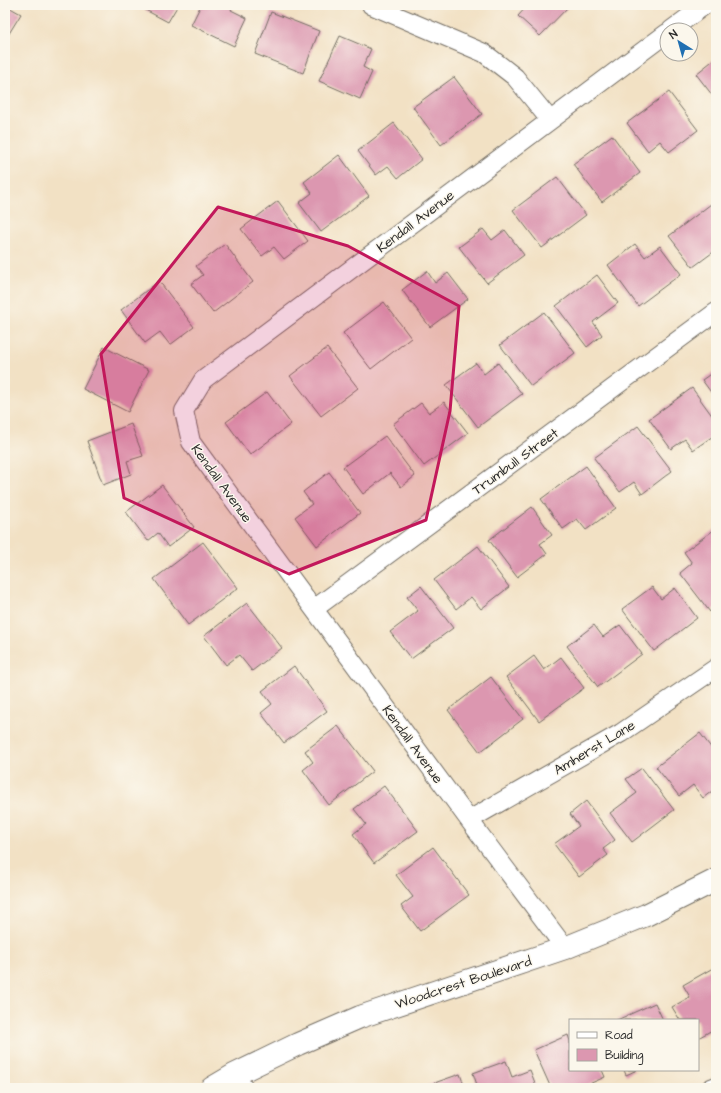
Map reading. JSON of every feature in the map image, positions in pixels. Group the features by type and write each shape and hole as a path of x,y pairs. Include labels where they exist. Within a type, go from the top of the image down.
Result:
{"street":[{"path":"371,5 484,53 516,77 550,120"},
{"path":"682,22 705,5"},
{"name":"Kendall Avenue","path":"565,948 469,820 192,442 184,411 203,380 659,39"},
{"name":"Trumbull Street","path":"314,609 716,312"},
{"name":"Amherst Lane","path":"469,820 621,733 716,668"},
{"name":"Woodcrest Boulevard","path":"212,1088 239,1082 298,1044 360,1017 565,948 646,915 716,880"},
{"path":"711,1088 716,1086"}],"highlighted area":[{"path":"218,207 348,246 459,306 450,411 426,520 289,574 124,498 101,354"}],"building":[{"path":"5,5 21,14 5,40"},
{"path":"136,5 178,5 168,22"},
{"path":"201,5 233,5 231,10 247,18 234,46 191,25"},
{"path":"528,5 570,5 540,36 518,16"},
{"path":"271,12 319,31 303,73 255,54"},
{"path":"340,36 371,49 363,67 372,72 360,99 319,81"},
{"path":"716,58 716,100 696,74"},
{"path":"454,77 482,114 441,145 413,107"},
{"path":"669,92 698,130 669,152 660,141 648,151 627,123"},
{"path":"394,123 422,159 398,178 388,166 376,175 358,151"},
{"path":"612,135 640,173 602,202 573,164"},
{"path":"339,155 369,196 321,232 299,203 312,193 304,182"},
{"path":"557,177 586,215 542,248 513,210"},
{"path":"278,201 308,241 284,259 274,247 262,256 241,229"},
{"path":"711,204 716,211 716,250 693,267 669,236"},
{"path":"483,229 492,240 505,230 524,255 487,283 459,247"},
{"path":"225,244 253,282 213,313 191,284 203,275 196,266"},
{"path":"635,244 645,257 660,246 681,274 638,306 608,265"},
{"path":"427,271 435,283 448,273 468,299 430,327 402,290"},
{"path":"597,275 618,303 593,322 602,335 587,347 556,306"},
{"path":"159,281 194,327 170,345 160,332 145,343 121,310"},
{"path":"384,302 411,338 371,369 343,333"},
{"path":"544,312 575,353 531,386 500,345"},
{"path":"104,347 149,370 128,412 83,389"},
{"path":"327,348 358,388 321,416 290,376"},
{"path":"476,363 484,374 498,363 522,394 478,427 446,385"},
{"path":"716,370 716,399 702,380"},
{"path":"692,388 716,421 716,434 693,450 685,439 671,449 649,419"},
{"path":"267,392 291,424 250,455 226,422"},
{"path":"444,402 468,433 424,466 393,424 421,403 429,413"},
{"path":"131,424 143,456 127,461 131,474 103,485 87,441"},
{"path":"638,426 672,471 642,494 634,482 620,492 594,458"},
{"path":"385,436 415,476 401,487 390,473 363,494 343,467"},
{"path":"586,466 616,508 586,530 577,519 563,529 541,499"},
{"path":"329,472 360,513 317,546 295,517 312,504 303,492"},
{"path":"162,485 194,527 168,547 158,533 148,541 126,512"},
{"path":"532,507 552,535 540,544 547,554 517,577 489,540"},
{"path":"715,529 716,607 710,612 680,573 692,563 684,552"},
{"path":"203,542 238,588 188,625 154,579"},
{"path":"478,546 509,587 481,609 471,597 456,609 434,580"},
{"path":"421,586 453,628 411,659 390,632 418,611 407,597"},
{"path":"652,587 661,599 675,588 697,618 654,651 622,609"},
{"path":"247,603 282,648 252,671 239,655 226,665 204,636"},
{"path":"594,625 603,637 620,625 642,654 598,687 567,646"},
{"path":"534,656 544,670 561,657 584,688 539,721 506,677"},
{"path":"294,666 327,711 284,743 261,713 272,704 262,691"},
{"path":"491,677 523,719 480,752 448,710"},
{"path":"338,726 373,771 329,805 303,770 313,762 305,751"},
{"path":"700,733 716,754 716,788 703,798 693,785 679,796 656,767"},
{"path":"642,768 674,810 632,842 610,813 637,793 626,779"},
{"path":"384,786 418,831 374,863 353,834 366,824 354,809"},
{"path":"586,801 615,840 603,849 608,855 579,877 554,844 579,826 570,814"},
{"path":"433,847 469,895 420,931 401,906 413,897 396,875"},
{"path":"713,968 716,973 716,1028 699,1037 699,1019 679,1019 672,1007 690,997 683,985"},
{"path":"655,1003 663,1019 619,1019"},
{"path":"568,1035 569,1071 602,1071 605,1077 580,1088 551,1088 534,1050"},
{"path":"506,1061 512,1077 530,1070 537,1088 478,1088 473,1073"},
{"path":"624,1071 635,1071 626,1075"},
{"path":"460,1074 465,1088 420,1088"}]}
